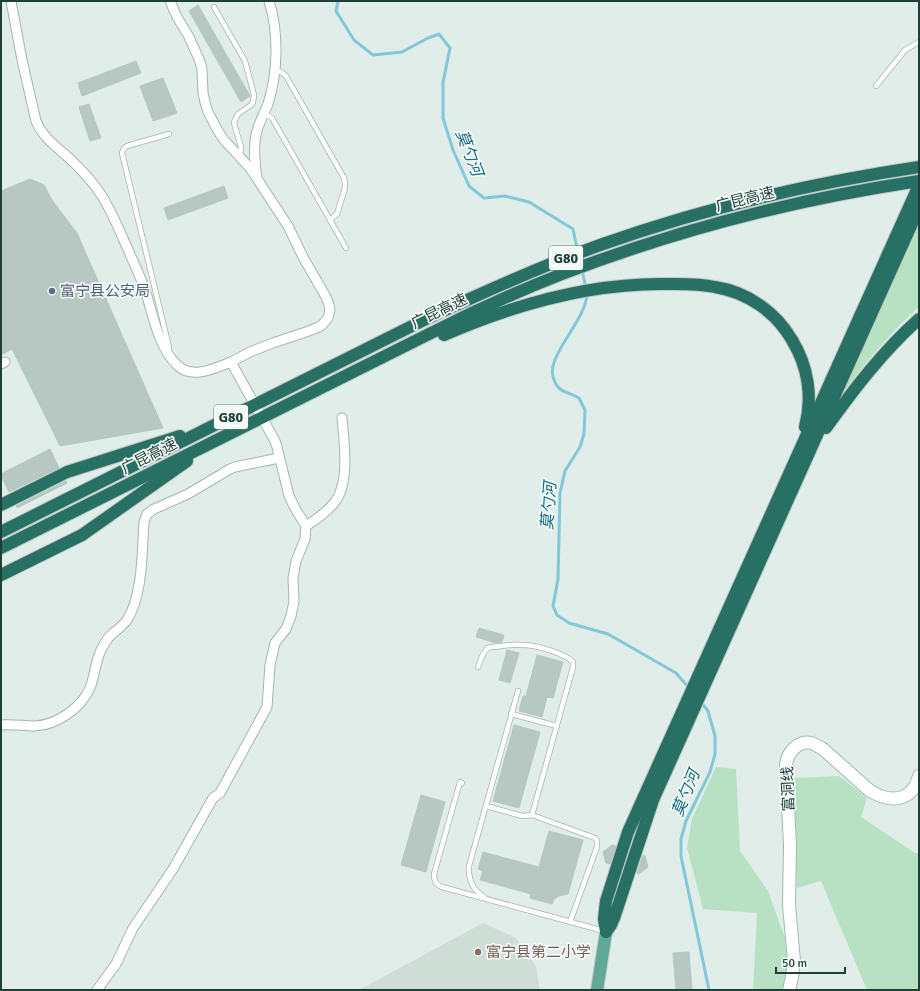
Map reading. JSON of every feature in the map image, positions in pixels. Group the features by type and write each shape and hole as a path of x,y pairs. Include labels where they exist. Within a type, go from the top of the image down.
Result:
{"highway":[{"path":"893,168 919,159"},
{"path":"893,168 919,167"},
{"name":"广昆高速","path":"1,532 461,303 511,280 609,242 674,221 790,190 893,168"},
{"name":"广昆高速","path":"1,548 299,399 469,319 516,293 568,272 679,234 746,215 884,186 919,181"},
{"path":"797,469 919,185"},
{"path":"606,932 614,918 653,800 681,726 797,469 919,208"},
{"path":"469,319 570,293 623,285 696,284 715,286 740,294 772,315 781,324 789,334 803,363 808,381 809,394 807,420 800,444 797,469"},
{"path":"797,469 872,368 919,319"},
{"path":"1,505 67,472 216,425"},
{"path":"1,576 82,535 222,437"}],"main road":[{"name":"富洞线","path":"789,990 794,961 789,905 790,845 786,764 788,755 794,748 802,744 811,743 817,745 869,790 884,798 901,798 909,794 914,788 919,776"},
{"path":"597,990 606,932"}],"street":[{"path":"11,1 23,66 36,121 39,127 46,138 86,175 101,195 113,215 145,289 159,336 168,353 177,366 183,370 198,373 231,362 250,352 319,327 325,322 329,314 329,305 288,226 250,168 224,140 208,112 203,93 203,74 199,59 170,1"},
{"path":"257,179 254,152 256,135 268,104 272,87 276,53 274,21 269,1"},
{"path":"97,990 116,964 133,928 173,869 213,798 220,793 268,707 270,665 275,643 286,628 291,616 294,602 293,578 296,562 306,539 306,526 289,496 277,447 231,362"},
{"path":"306,526 324,514 336,502 342,488 345,465 342,418"},
{"path":"1,724 35,726 48,724 62,718 73,710 86,696 91,686 95,665 101,650 109,637 126,622 137,598 140,581 144,522 147,514 154,509 188,494 230,469 279,458"}],"lane":[{"path":"214,7 244,61 254,95 251,105 238,114 234,122 234,127 241,147 240,158"},
{"path":"876,86 905,50 919,42"},
{"path":"274,70 279,71 286,76 344,178 345,188 337,214 330,220"},
{"path":"264,113 272,118 346,248"},
{"path":"168,353 170,347 122,153 124,148 127,146 169,134"},
{"path":"478,667 485,651 488,648 514,645 526,645 548,650 573,662 573,667 532,815"},
{"path":"491,901 481,895 474,887 471,882 469,866 518,691"},
{"path":"511,714 556,726"},
{"path":"462,783 460,782 434,874 435,882 442,887 606,932"},
{"path":"486,806 522,816 532,815 592,836 597,840 597,847 570,922"}],"shaded area":[{"name":"富宁县第二小学","path":"483,923 516,938 536,966 540,990 359,990"}],"green space":[{"path":"919,216 919,307 888,337 842,395 840,395"},
{"path":"716,767 736,769 740,851 768,891 785,938 788,969 783,990 753,990 757,913 703,909 687,848 692,819"},
{"path":"839,776 867,798 861,817 915,853 919,854 919,990 867,990 821,881 797,888 794,778"}],"building":[{"path":"198,5 250,96 241,102 189,11"},
{"path":"136,61 141,73 82,96 78,83"},
{"path":"163,78 177,113 153,121 140,86"},
{"path":"89,104 101,138 90,141 79,107"},
{"name":"富宁县公安局","path":"30,179 44,185 52,200 77,233 163,428 60,446 12,349 1,355 1,191"},
{"path":"224,186 228,198 168,220 164,208"},
{"path":"50,449 59,468 9,492 1,474"},
{"path":"66,481 67,483 17,508 16,506"},
{"path":"479,628 504,635 502,642 496,643 476,637"},
{"path":"507,650 519,653 510,683 499,680"},
{"path":"537,655 563,662 553,698 547,697 542,717 519,711 523,696 526,696"},
{"path":"514,725 540,732 519,808 493,801"},
{"path":"421,795 445,802 426,872 401,865"},
{"path":"549,831 583,840 568,894 554,899 552,904 530,898 531,894 480,880 483,871 478,869 483,852 539,867"},
{"path":"612,845 616,846 610,864 606,863 603,852"},
{"path":"643,855 645,856 648,867 639,874 637,873"},
{"path":"689,952 692,990 676,990 673,953"}],"waterway":[{"name":"莫勺河","path":"338,1 336,11 354,40 373,55 402,52 428,38 439,34 450,48 443,82 443,118 453,150 469,186 484,198 505,196 529,202 573,229 577,249"},
{"name":"莫勺河","path":"582,270 586,288"},
{"name":"莫勺河","path":"587,294 582,312 556,357 552,369 558,387 579,398 585,410 584,434 580,447 565,471 560,493 558,579 553,606 557,615 569,623 608,634 676,673 690,689"},
{"name":"莫勺河","path":"701,702 708,711 715,736 715,754 710,772 686,821 681,839 681,856 709,990"}],"place":[{"name":"富宁县公安局","path":"52,291"},
{"name":"富宁县第二小学","path":"478,952"}]}
